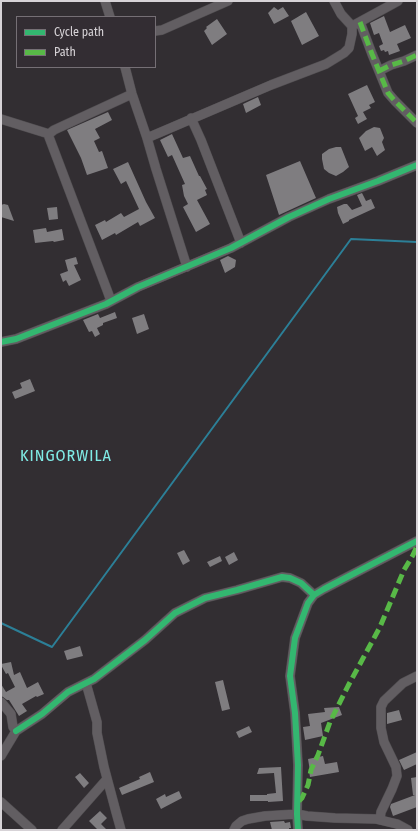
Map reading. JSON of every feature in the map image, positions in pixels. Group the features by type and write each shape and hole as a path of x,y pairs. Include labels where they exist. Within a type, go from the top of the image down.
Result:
{"street":[{"path":"105,1 110,16"},
{"path":"156,31 162,30 228,1"},
{"path":"334,1 341,14 356,24 372,54 388,92 417,123"},
{"path":"147,138 271,84 326,64 344,53 349,48 356,24 398,1"},
{"path":"379,71 391,64 404,61 417,55"},
{"path":"125,68 132,94 187,267"},
{"path":"49,134 54,130 132,94"},
{"path":"191,118 241,242"},
{"path":"1,119 49,134"},
{"path":"49,134 49,140 111,301"},
{"path":"1,342 16,339 111,301 138,287 231,248 289,217 329,199 417,165"},
{"path":"298,830 298,765 295,712 290,676 295,638 308,602 314,595 417,541"},
{"path":"1,756 16,731 42,714 68,692 94,679 117,662 145,640 175,613 205,598 282,576 301,583 314,595"},
{"path":"380,820 381,812 397,776 396,767 382,735 381,707 384,701 403,683 417,676"},
{"path":"86,683 97,722 97,733 101,756 120,830"},
{"path":"1,702 11,714 13,727 16,731"},
{"path":"62,830 107,780"},
{"path":"1,802 32,830"},
{"path":"234,830 242,821 248,819 265,816 297,814 334,818 376,819 408,830"}],"building":[{"path":"274,7 278,10 283,7 289,16 274,24 268,13"},
{"path":"306,12 319,36 302,45 291,21"},
{"path":"384,16 390,32 405,25 411,38 397,44 400,51 389,55 388,51 381,51 379,46 383,44 379,33 374,35 370,23"},
{"path":"217,19 227,34 212,45 204,31 207,28 206,27"},
{"path":"367,85 375,102 369,105 371,108 363,112 367,119 358,124 355,118 358,116 348,94"},
{"path":"258,97 261,105 246,113 243,104"},
{"path":"108,112 112,120 95,129 100,138 94,141 99,152 102,151 108,168 87,175 81,158 67,130"},
{"path":"374,127 380,128 384,138 382,142 385,150 377,156 372,147 365,151 359,138 366,131"},
{"path":"172,134 183,158 190,156 207,189 205,190 207,195 197,200 210,224 196,232 183,207 188,204 184,196 182,185 185,184 172,155 168,157 160,140"},
{"path":"341,147 349,167 336,176 324,169 322,154 329,149"},
{"path":"300,161 316,198 279,215 266,175"},
{"path":"128,162 155,218 140,226 138,222 116,235 115,233 102,240 95,225 105,220 106,222 121,213 124,217 139,209 126,181 121,184 113,169"},
{"path":"362,193 366,201 371,199 375,208 343,224 337,207 347,204 352,210 362,206 357,195"},
{"path":"1,205 8,205 14,221 1,217"},
{"path":"57,207 58,219 49,220 47,208"},
{"path":"46,228 47,232 62,229 64,240 35,243 33,230"},
{"path":"228,256 236,260 235,267 225,273 220,260"},
{"path":"76,257 78,264 74,265 81,280 69,286 66,280 63,282 60,274 68,271 65,260"},
{"path":"115,312 117,318 103,323 103,325 97,328 100,334 95,337 92,331 89,332 83,320 98,314 100,318"},
{"path":"144,314 149,329 137,334 132,318"},
{"path":"30,379 35,391 15,399 12,392 22,388 20,383"},
{"path":"184,550 190,561 183,565 177,553"},
{"path":"234,552 238,560 229,565 225,557"},
{"path":"220,556 222,561 210,567 207,562"},
{"path":"80,646 83,656 67,660 64,651"},
{"path":"11,662 14,675 20,672 27,688 38,682 44,694 37,697 36,696 22,704 27,711 19,716 9,700 1,696 1,684 6,692 15,687 8,673 6,674 1,665"},
{"path":"223,680 230,709 222,711 215,682"},
{"path":"339,707 342,715 321,723 323,736 305,740 303,727 310,726 308,714 325,712 324,708"},
{"path":"399,710 402,720 387,724 387,713"},
{"path":"249,726 252,732 239,738 236,732"},
{"path":"417,752 417,764 404,770 399,760"},
{"path":"323,756 325,764 337,762 339,772 310,777 308,759"},
{"path":"281,767 283,801 250,801 250,795 267,795 276,793 274,773 257,774 259,768"},
{"path":"150,772 154,782 122,795 119,788 140,779 139,777"},
{"path":"80,773 89,783 84,788 75,777"},
{"path":"417,777 417,807 393,816 390,807 391,804 415,795 413,795 411,778"},
{"path":"179,791 182,798 161,809 156,799 165,794 166,797"},
{"path":"100,811 107,818 101,824 107,830 98,830 89,821"},
{"path":"284,821 285,823 290,822 291,828 289,828 289,830 272,830 270,822"}],"waterway":[{"path":"1,623 52,647 351,239 417,242"}],"marked path":[{"path":"360,22 388,93 417,123"},
{"path":"379,71 417,55"},
{"path":"299,801 308,785 311,770 330,722 380,627 404,570 417,546"}],"cycle path":[{"path":"1,342 16,339 106,304 138,287 231,248 289,217 329,199 417,165"},
{"path":"298,830 298,765 295,713 290,676 295,638 308,603 314,595 324,589 417,541"},
{"path":"16,731 42,714 68,692 94,679 145,640 175,613 205,598 282,577 290,578 301,583 314,595"}],"district":[{"name":"KINGORWILA","path":"66,457"}]}
